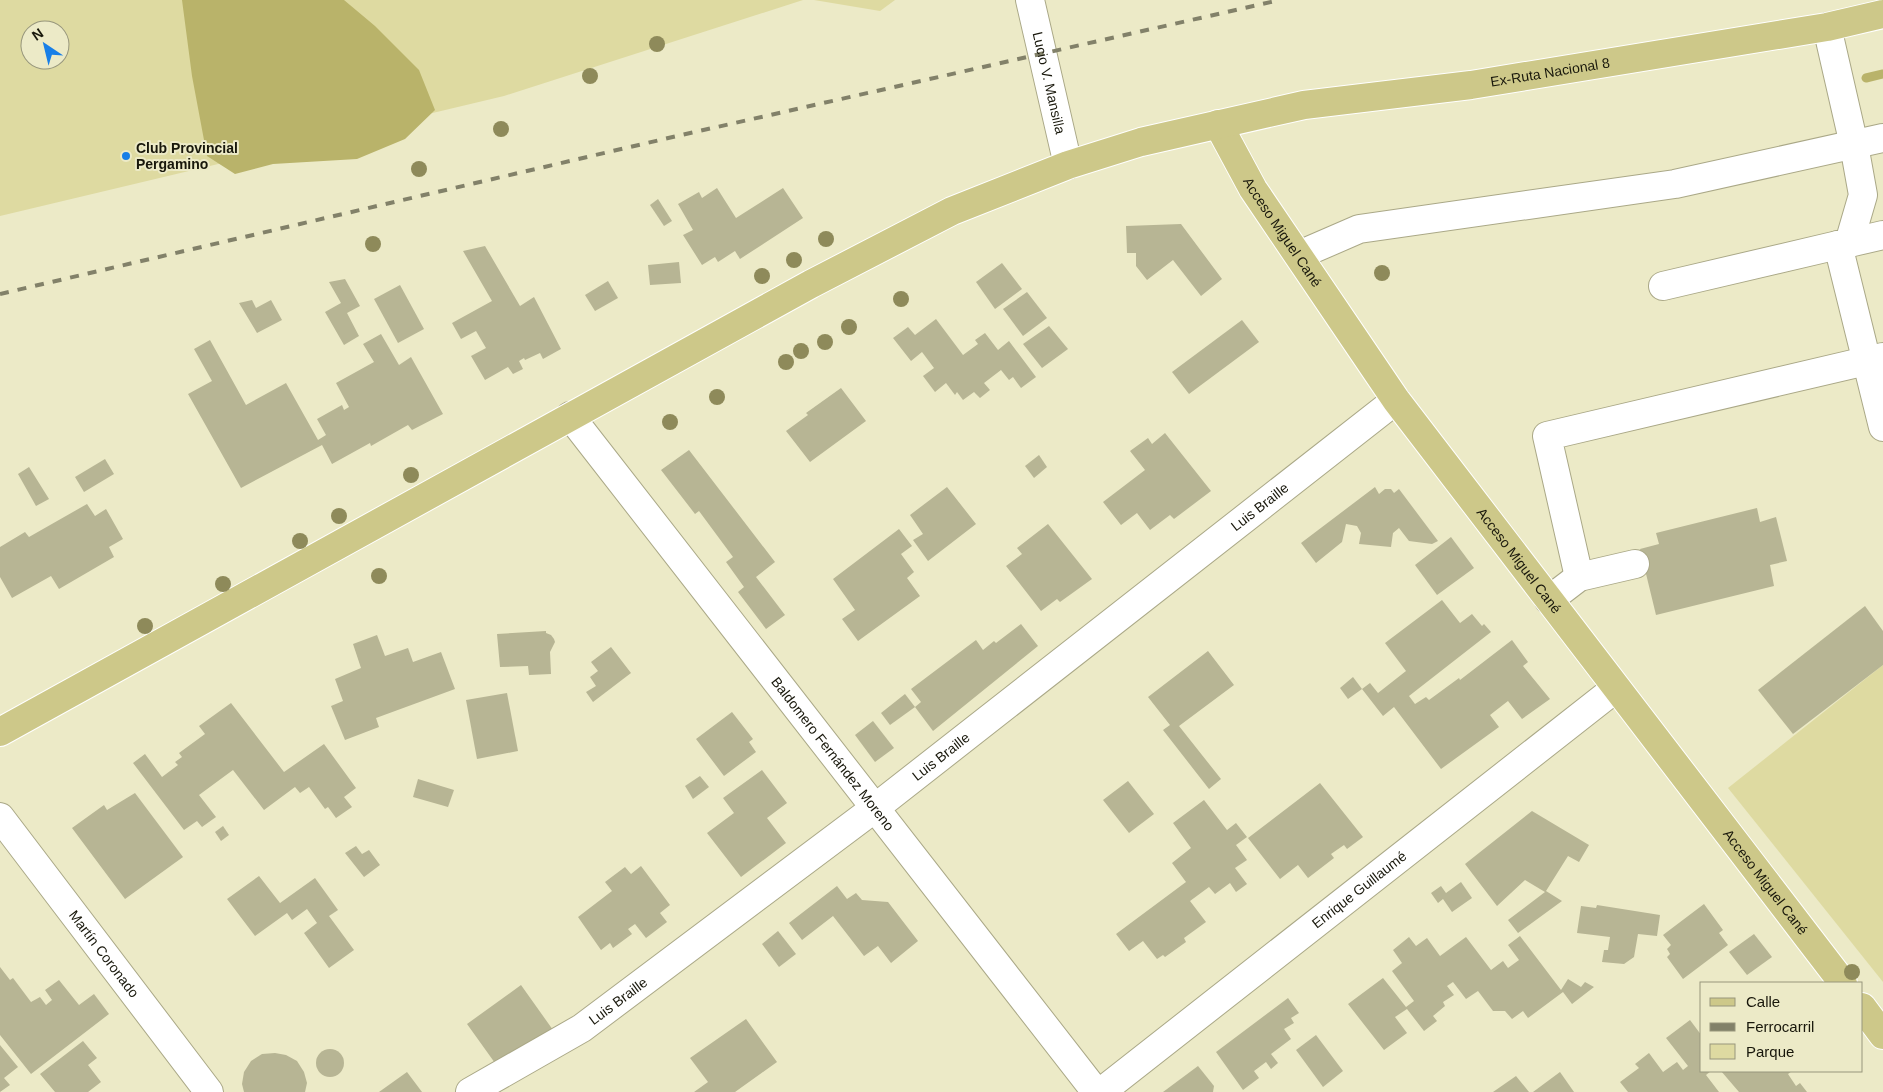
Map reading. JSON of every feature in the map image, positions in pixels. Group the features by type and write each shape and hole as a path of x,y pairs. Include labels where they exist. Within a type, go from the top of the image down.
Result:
{"main road":[{"name":"Ex-Ruta Nacional 8","path":"0,732 728,329 952,211 1068,165 1142,142 1304,105 1471,85 1827,27 1883,14"},
{"name":"Acceso Miguel Cané","path":"1218,124 1253,189 1396,400 1842,982"},
{"path":"1863,1008 1883,1035"}],"street":[{"name":"Lucio V. Mansilla","path":"1030,0 1068,165"},
{"path":"1827,27 1854,145 1863,195 1844,244 1875,358 1883,427"},
{"path":"1299,255 1359,229 1675,184 1883,138"},
{"path":"1663,286 1883,235"},
{"path":"1580,577 1547,436 1875,358"},
{"name":"Luis Braille","path":"470,1092 582,1028 875,808 1396,400"},
{"name":"Baldomero Fernández Moreno","path":"570,416 1096,1092"},
{"path":"1549,600 1580,577 1635,564"},
{"name":"Enrique Guillaumé","path":"1101,1092 1616,688"},
{"name":"Martín Coronado","path":"0,817 209,1092"}],"green space":[{"name":"Club Provincial Pergamino","path":"0,0 803,0 504,96 0,216"},
{"path":"814,0 895,0 880,11"},
{"path":"1883,665 1883,982 1728,788"}],"shaded area":[{"path":"182,0 344,0 375,26 419,70 435,110 405,139 357,159 273,164 235,174 207,156 192,76"}],"building":[{"path":"717,188 736,218 783,188 803,218 740,259 735,251 718,262 715,257 702,265 683,235 693,230 678,204 699,192 702,198"},
{"path":"658,199 672,221 664,226 650,205"},
{"path":"1181,224 1222,279 1201,296 1173,260 1147,280 1136,266 1136,253 1127,253 1126,226"},
{"path":"485,246 520,306 534,297 561,349 543,359 540,353 525,360 524,358 519,361 523,369 513,374 508,367 485,380 471,356 486,348 476,331 461,339 452,323 492,301 463,251"},
{"path":"679,262 681,283 650,285 648,265"},
{"path":"1002,263 1022,289 995,309 976,282"},
{"path":"345,279 360,306 347,313 359,336 344,345 325,312 341,303 329,282"},
{"path":"608,281 618,298 595,311 585,295"},
{"path":"400,285 424,329 398,343 374,299"},
{"path":"1027,292 1047,318 1023,336 1003,309"},
{"path":"252,300 256,308 271,300 282,320 257,333 239,303"},
{"path":"936,319 963,355 978,344 975,340 985,333 998,350 1009,341 1036,377 1021,388 1013,377 1009,380 1001,370 984,383 990,390 980,398 974,392 963,400 957,392 955,395 946,383 935,392 923,376 934,368 922,352 911,361 893,338 908,327 915,335"},
{"path":"1242,320 1259,342 1189,394 1172,372"},
{"path":"1049,326 1068,349 1042,368 1023,344"},
{"path":"381,334 399,365 411,357 443,414 412,430 408,425 371,446 370,443 332,464 322,445 241,488 188,394 212,381 194,349 210,340 246,405 286,383 318,440 326,435 317,419 342,405 344,410 349,407 336,383 374,362 363,344"},
{"path":"841,388 866,421 810,462 786,431 808,415 806,413"},
{"path":"1165,433 1211,491 1174,519 1170,515 1150,530 1137,513 1121,525 1103,502 1145,470 1130,451 1148,438 1152,444"},
{"path":"689,450 775,562 756,577 785,615 766,629 738,592 744,587 726,562 733,557 699,511 695,514 661,470"},
{"path":"1039,455 1047,467 1034,478 1025,466"},
{"path":"105,459 114,474 84,492 75,477"},
{"path":"29,467 49,499 36,506 18,474"},
{"path":"947,487 976,524 928,561 913,540 923,534 910,515"},
{"path":"1375,487 1379,494 1385,489 1391,489 1394,493 1399,489 1438,541 1432,544 1409,541 1399,528 1393,533 1391,547 1359,544 1361,533 1357,526 1346,524 1342,542 1316,563 1301,543"},
{"path":"87,504 95,516 106,509 123,539 109,547 114,557 59,589 51,576 12,598 0,577 0,547 25,532 29,537"},
{"path":"1757,508 1760,522 1776,517 1787,561 1770,565 1774,586 1656,615 1640,549 1659,544 1656,533"},
{"path":"1048,524 1092,579 1060,602 1057,599 1041,611 1006,566 1022,554 1017,548"},
{"path":"899,529 912,546 901,554 914,572 907,578 920,596 858,641 842,619 855,610 833,579"},
{"path":"1451,537 1474,568 1437,595 1415,565"},
{"path":"1442,600 1460,623 1472,614 1482,626 1484,624 1491,632 1409,696 1415,704 1426,697 1429,700 1459,678 1460,680 1512,640 1528,662 1523,666 1550,699 1522,719 1508,701 1490,715 1499,727 1441,769 1394,707 1383,716 1362,689 1370,683 1378,693 1406,671 1385,643"},
{"path":"1865,606 1883,631 1883,665 1793,734 1758,690"},
{"path":"1021,624 1038,646 933,731 915,707 921,702 911,689 976,640 983,650 994,641 996,643"},
{"path":"546,631 555,642 550,652 551,674 529,675 528,666 500,667 497,634"},
{"path":"377,635 385,656 408,648 413,662 441,652 455,689 376,718 379,727 345,740 331,706 343,701 335,679 361,668 353,644"},
{"path":"611,647 631,673 593,702 586,692 596,686 590,677 598,671 591,662"},
{"path":"1208,651 1234,685 1179,726 1221,779 1209,789 1163,730 1170,725 1148,697"},
{"path":"1353,677 1362,689 1348,699 1340,688"},
{"path":"507,693 518,751 477,759 466,700"},
{"path":"905,694 915,707 890,725 881,713"},
{"path":"231,703 284,772 324,744 356,788 344,797 352,807 336,818 328,807 325,809 309,787 300,793 295,787 264,810 233,770 199,795 216,817 202,827 197,821 184,830 133,763 145,754 162,777 178,765 175,762 182,757 179,753 205,734 199,726"},
{"path":"732,712 753,739 749,742 756,752 724,776 696,739"},
{"path":"873,721 894,748 875,762 855,735"},
{"path":"762,770 787,803 767,818 786,843 741,877 707,833 734,813 723,798"},
{"path":"700,776 709,787 693,799 685,786"},
{"path":"418,779 454,790 448,807 413,797"},
{"path":"1128,781 1154,814 1129,833 1103,800"},
{"path":"1320,783 1363,837 1347,849 1344,845 1331,854 1334,858 1308,878 1298,865 1280,879 1248,838"},
{"path":"135,793 183,857 125,899 72,828 104,805 107,810"},
{"path":"1204,800 1227,830 1236,823 1247,837 1236,845 1247,860 1235,868 1247,884 1236,892 1230,883 1215,894 1209,887 1190,901 1206,922 1184,938 1186,942 1165,957 1163,955 1157,959 1143,941 1129,951 1116,934 1186,882 1172,863 1191,848 1173,823"},
{"path":"1532,811 1589,845 1579,862 1568,856 1546,891 1562,901 1518,933 1508,920 1545,892 1525,880 1497,906 1465,864"},
{"path":"223,826 229,835 221,841 215,832"},
{"path":"356,846 362,854 369,850 380,865 364,877 345,853"},
{"path":"641,866 670,905 660,913 667,922 646,938 635,924 628,929 632,934 613,948 610,943 601,950 578,917 612,891 605,882 625,867 631,874"},
{"path":"259,876 280,903 315,878 338,910 329,916 354,950 329,968 304,933 317,923 307,909 292,920 287,913 255,936 227,899"},
{"path":"1461,882 1472,898 1452,912 1443,899 1438,903 1431,893 1441,886 1446,893"},
{"path":"837,886 847,899 856,893 862,900 888,902 918,941 891,963 878,946 864,956 833,916 802,940 789,923"},
{"path":"1704,904 1723,930 1719,933 1728,945 1683,979 1667,957 1670,954 1667,949 1671,945 1663,935"},
{"path":"1597,905 1660,915 1657,936 1638,934 1634,957 1624,964 1602,962 1604,950 1608,950 1610,937 1577,933 1581,906 1596,908"},
{"path":"778,931 796,954 779,967 762,944"},
{"path":"1754,934 1772,957 1747,975 1729,952"},
{"path":"1520,936 1561,990 1568,979 1581,987 1585,982 1594,987 1572,1004 1563,992 1528,1018 1523,1011 1512,1019 1505,1011 1493,1011 1478,991 1466,999 1453,982 1447,986 1454,995 1443,1002 1445,1006 1433,1016 1437,1021 1424,1031 1407,1009 1395,1017 1407,1033 1384,1050 1348,1004 1383,978 1406,1007 1414,1001 1392,971 1402,963 1393,950 1409,937 1416,946 1427,938 1440,956 1466,937 1491,970 1503,961 1508,968 1519,960 1508,945"},
{"path":"0,967 10,980 13,978 31,1002 40,997 46,1005 52,1000 45,990 59,980 79,1005 94,994 109,1014 31,1074 0,1035"},
{"path":"521,985 553,1030 536,1042 533,1039 521,1048 500,1070 467,1024"},
{"path":"1288,998 1299,1013 1291,1018 1294,1023 1284,1029 1291,1039 1271,1054 1278,1063 1271,1069 1266,1062 1254,1071 1259,1078 1243,1090 1216,1052"},
{"path":"746,1019 777,1062 735,1092 694,1092 708,1082 690,1058"},
{"path":"1690,1020 1700,1033 1700,1072 1710,1072 1706,1075 1719,1092 1628,1092 1620,1082 1639,1068 1635,1064 1649,1053 1663,1072 1677,1062 1683,1070 1688,1066 1666,1038"},
{"path":"1316,1035 1343,1071 1323,1087 1296,1050"},
{"path":"83,1041 97,1058 88,1065 101,1082 88,1092 55,1092 40,1074"},
{"path":"0,1045 18,1067 4,1078 10,1085 0,1092"},
{"path":"330,1049 340,1053 344,1063 340,1073 330,1077 320,1073 316,1063 320,1053"},
{"path":"275,1053 286,1055 297,1061 304,1072 307,1083 305,1092 244,1092 242,1084 244,1072 251,1061 262,1054"},
{"path":"1198,1066 1214,1086 1213,1092 1163,1092"},
{"path":"407,1072 422,1092 379,1092"},
{"path":"1560,1072 1574,1092 1533,1092"},
{"path":"1722,1072 1791,1072 1788,1074 1796,1086 1800,1083 1807,1092 1739,1092"},
{"path":"1516,1076 1529,1092 1493,1092"}],"waterway":[{"path":"1866,78 1883,74"}],"railway":[{"path":"0,294 677,136 1280,0"}],"place":[{"name":"Club Provincial Pergamino","path":"126,156"}]}
